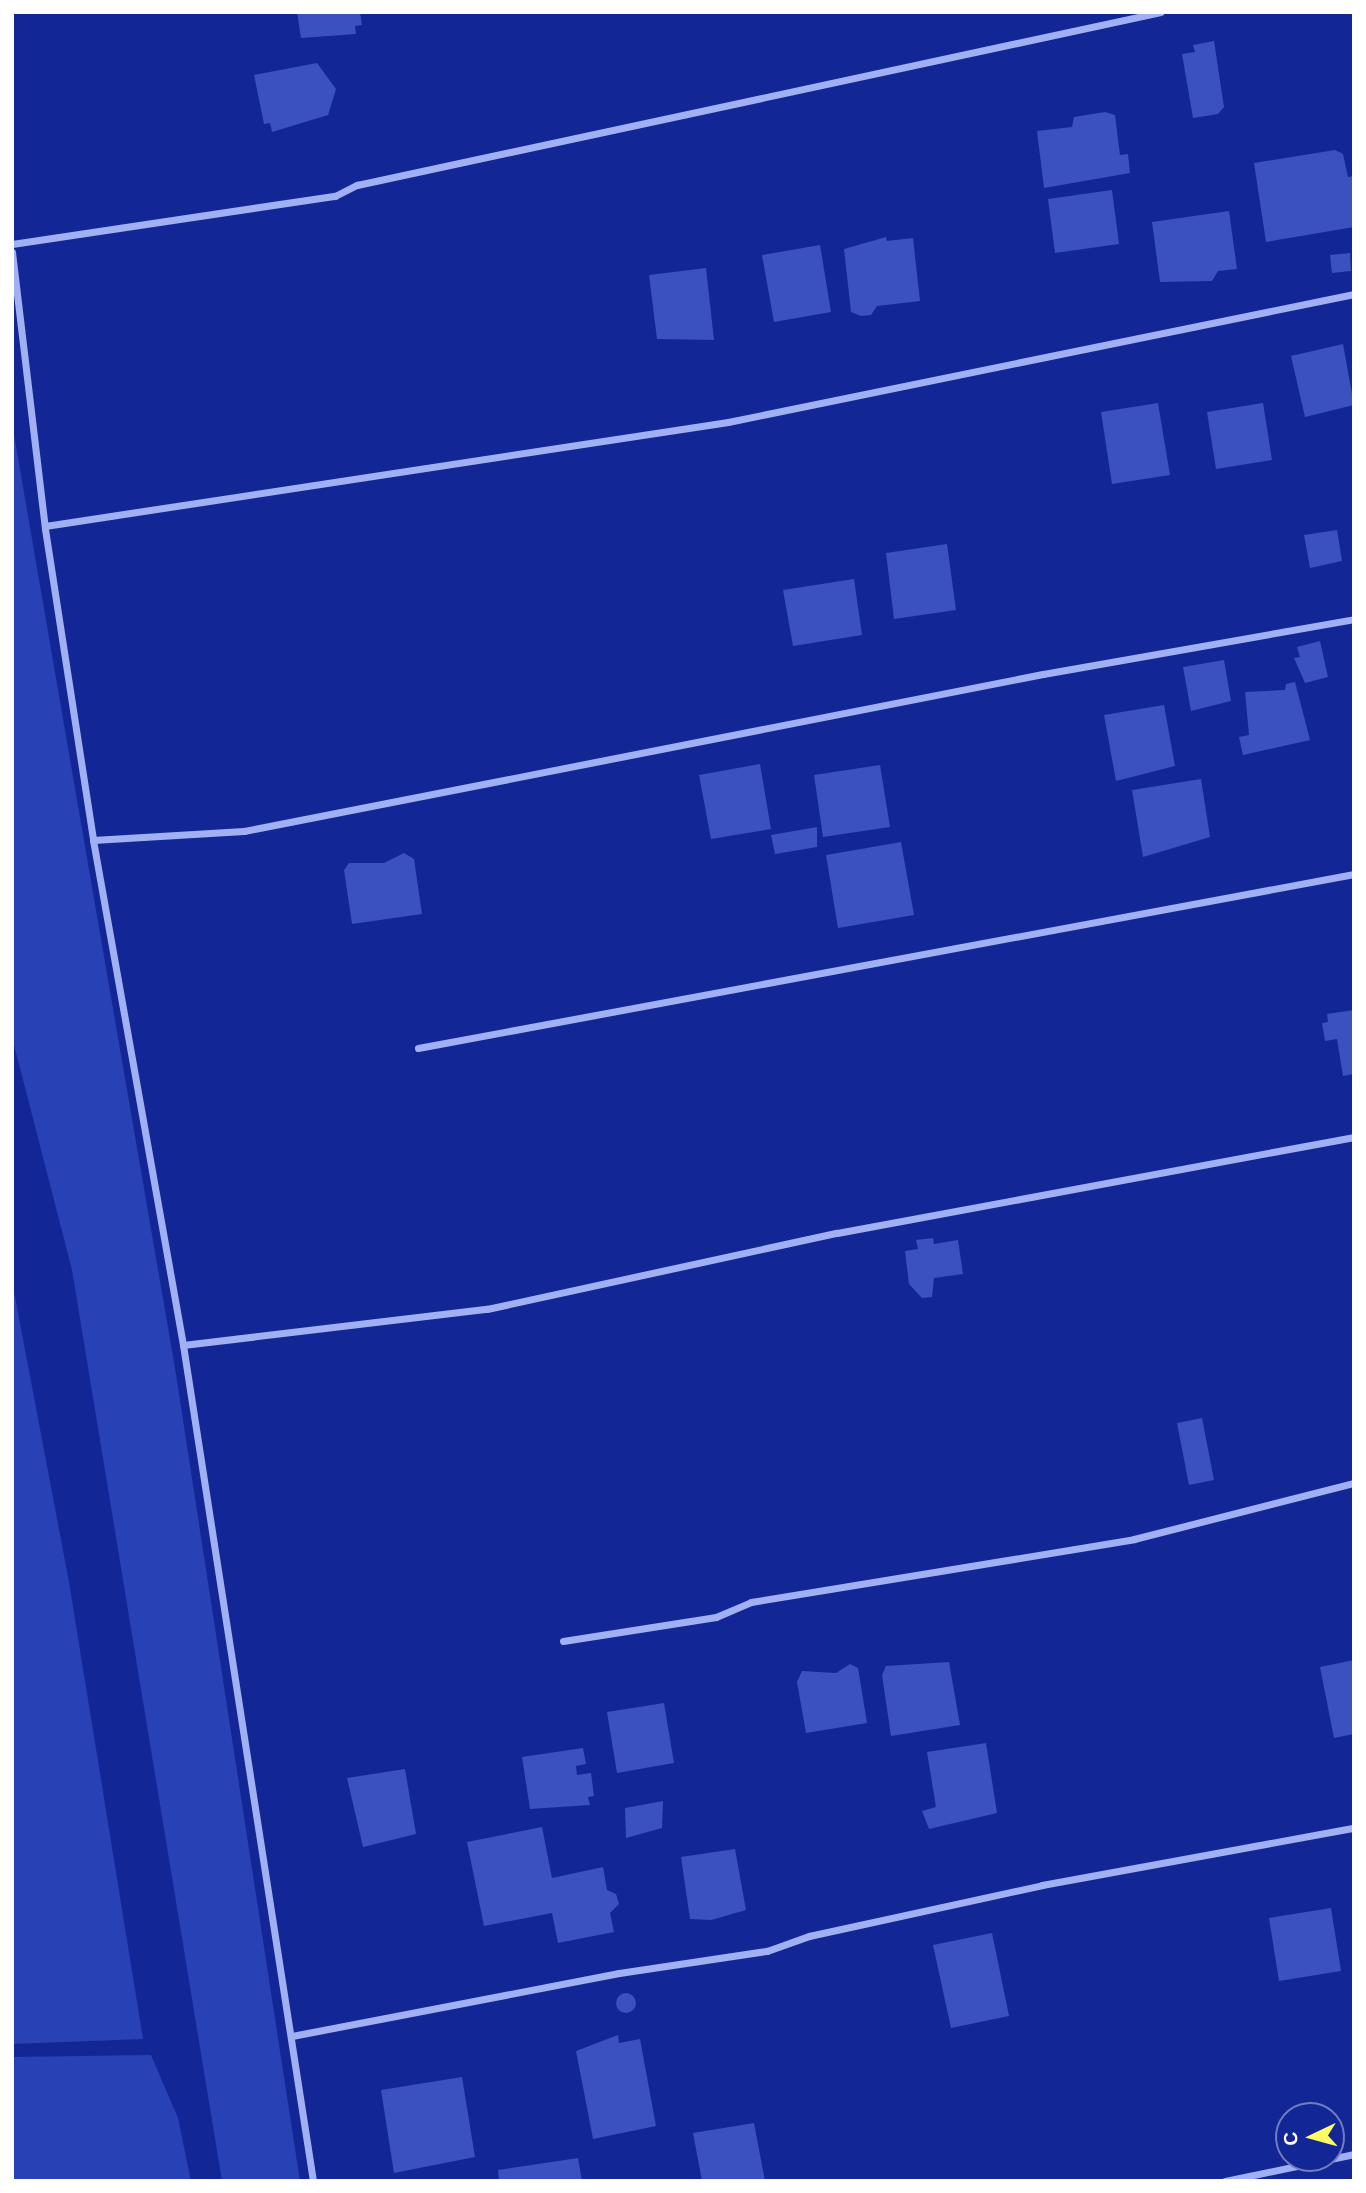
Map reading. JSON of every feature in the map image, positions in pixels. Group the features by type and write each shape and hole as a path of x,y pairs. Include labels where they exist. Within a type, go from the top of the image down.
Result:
{"street":[{"path":"12,244 335,196 357,185 1161,12"},
{"path":"12,252 45,526 93,840 183,1345 313,2181"},
{"path":"45,526 729,422 1354,294"},
{"path":"93,840 244,831 1002,681 1354,619"},
{"path":"418,1048 1354,874"},
{"path":"183,1345 487,1309 837,1233 1354,1138"},
{"path":"563,1642 716,1617 751,1602 1134,1539 1354,1483"},
{"path":"292,2036 619,1973 767,1951 809,1936 1042,1885 1354,1828"},
{"path":"1225,2181 1354,2154"}],"shaded area":[{"path":"12,423 175,1368 300,2181 222,2181 72,1270 12,1037"},
{"path":"12,1281 69,1582 143,2039 12,2044"},
{"path":"151,2055 178,2118 191,2181 12,2181 12,2057"}],"building":[{"path":"297,12 360,12 362,25 355,26 356,34 301,38"},
{"path":"1214,41 1224,107 1218,114 1193,118 1182,54 1195,52 1193,45"},
{"path":"317,63 336,89 328,115 272,132 270,123 264,124 254,75"},
{"path":"1105,112 1115,115 1120,155 1128,154 1130,173 1044,188 1037,131 1072,127 1074,117"},
{"path":"1335,150 1343,154 1348,177 1354,176 1354,227 1266,242 1254,163"},
{"path":"1112,190 1119,244 1055,253 1048,199"},
{"path":"1229,211 1237,269 1218,271 1212,281 1160,282 1152,222"},
{"path":"886,237 887,241 913,238 920,301 877,306 871,315 861,316 851,312 844,249"},
{"path":"820,245 831,312 774,322 762,255"},
{"path":"1350,253 1351,271 1332,273 1330,255"},
{"path":"706,268 714,340 657,339 649,275"},
{"path":"1343,344 1354,405 1305,417 1291,356"},
{"path":"1158,403 1170,475 1112,484 1101,412"},
{"path":"1263,403 1272,460 1216,469 1207,412"},
{"path":"1337,530 1342,561 1310,568 1304,535"},
{"path":"947,544 956,610 894,619 886,553"},
{"path":"854,579 862,635 793,646 783,590"},
{"path":"1320,641 1328,677 1305,683 1294,658 1300,657 1297,647"},
{"path":"1224,660 1231,701 1191,711 1183,667"},
{"path":"1295,682 1310,740 1243,755 1239,737 1249,735 1245,692 1285,690 1286,684"},
{"path":"1164,705 1175,766 1116,781 1104,715"},
{"path":"760,764 771,829 711,839 699,775"},
{"path":"880,765 890,827 823,837 814,775"},
{"path":"1201,779 1210,837 1143,857 1132,790"},
{"path":"817,827 817,847 775,854 771,835"},
{"path":"901,842 914,915 838,928 826,855"},
{"path":"404,853 414,859 422,914 352,924 344,870 349,863 384,863"},
{"path":"1354,1010 1354,1074 1343,1076 1337,1039 1325,1041 1322,1023 1328,1022 1327,1014"},
{"path":"933,1238 934,1244 958,1240 963,1274 934,1278 932,1297 922,1298 909,1284 905,1251 918,1249 916,1240"},
{"path":"1202,1418 1214,1480 1189,1485 1177,1423"},
{"path":"1354,1660 1354,1734 1334,1738 1320,1667"},
{"path":"949,1662 960,1725 891,1736 882,1675 886,1666"},
{"path":"850,1664 858,1668 867,1723 806,1733 797,1682 802,1671 836,1673"},
{"path":"664,1703 674,1763 617,1773 607,1712"},
{"path":"986,1743 997,1813 929,1829 922,1811 936,1807 927,1752"},
{"path":"583,1748 586,1764 576,1766 577,1775 591,1773 594,1796 588,1797 590,1805 530,1809 522,1757"},
{"path":"405,1769 416,1834 363,1847 347,1778"},
{"path":"663,1801 662,1828 626,1838 625,1808"},
{"path":"542,1827 552,1878 603,1867 607,1890 616,1894 619,1904 610,1913 614,1932 558,1943 552,1913 484,1926 467,1842"},
{"path":"735,1849 746,1910 711,1920 690,1919 681,1857"},
{"path":"1331,1908 1341,1971 1279,1981 1269,1918"},
{"path":"992,1933 1009,2016 951,2028 933,1945"},
{"path":"626,1993 633,1996 636,2003 633,2010 626,2013 619,2010 616,2003 619,1996"},
{"path":"618,2035 619,2043 640,2039 656,2126 593,2139 576,2051"},
{"path":"462,2077 475,2157 394,2173 381,2090"},
{"path":"754,2123 765,2181 702,2181 693,2133"},
{"path":"578,2158 582,2181 499,2181 498,2170"}]}
